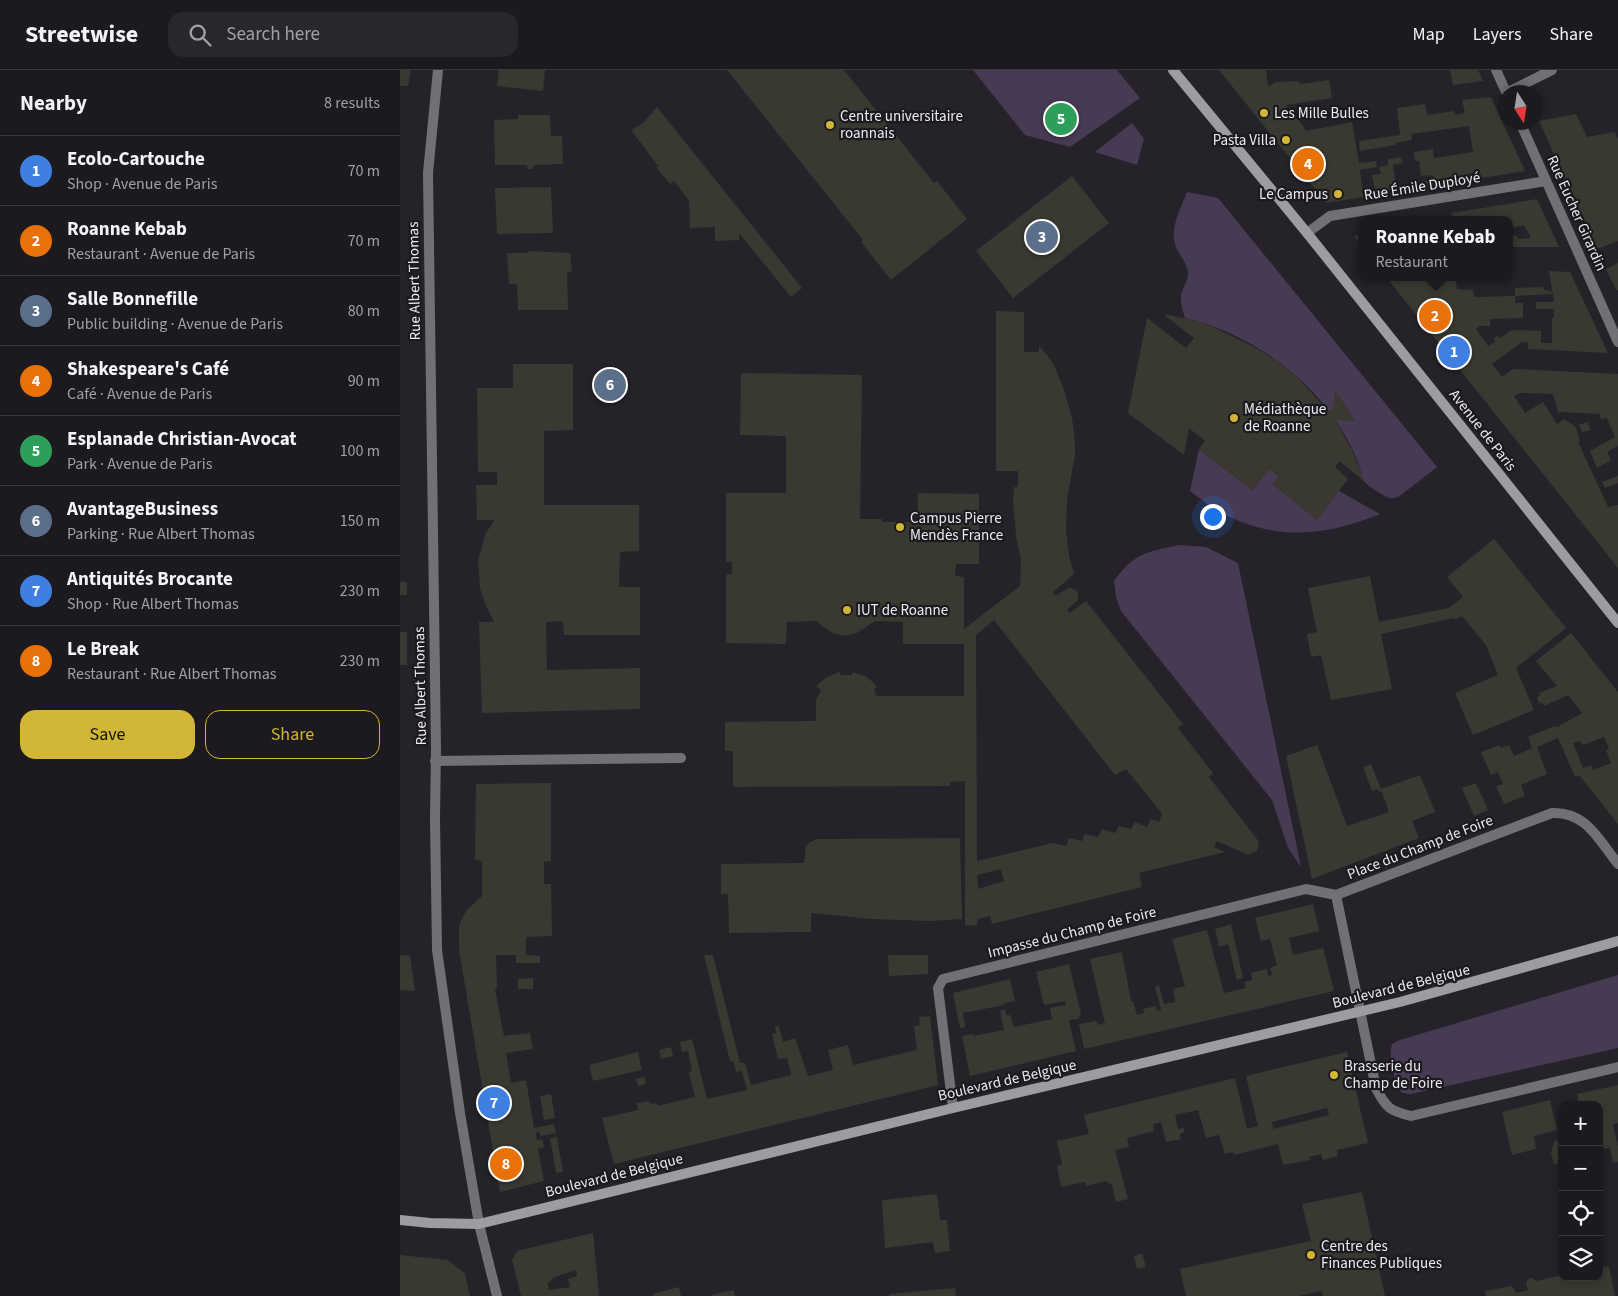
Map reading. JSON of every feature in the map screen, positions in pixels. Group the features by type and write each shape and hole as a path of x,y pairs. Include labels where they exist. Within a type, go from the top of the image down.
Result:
{"main road":[{"name":"Avenue de Paris","path":"1173,70 1307,232 1618,623"},
{"name":"Boulevard de Belgique","path":"400,1220 480,1224 953,1108 1360,1012 1472,983 1618,941"}],"street":[{"name":"Rue Albert Thomas","path":"438,70 428,173 437,950 458,1104 480,1224 497,1296"},
{"path":"1496,70 1504,85"},
{"path":"1521,85 1552,70"},
{"name":"Rue Eucher Girardin","path":"1524,130 1618,342"},
{"name":"Rue Émile Duployé","path":"1307,232 1330,216 1546,181"},
{"path":"435,761 680,758"},
{"name":"Place du Champ de Foire","path":"1618,864 1584,821 1565,813 1552,813 1336,895 1376,1088 1384,1104 1396,1113 1411,1116 1618,1067"},
{"name":"Impasse du Champ de Foire","path":"953,1108 938,988 943,979 1306,889 1336,895"}],"shaded area":[{"path":"973,70 1117,70 1140,98 1070,147 1025,135"},
{"path":"1132,123 1144,139 1137,165 1095,152"},
{"path":"1187,192 1218,198 1437,467 1397,497 1390,498 1380,494 1364,481 1352,448 1327,409 1293,374 1274,358 1253,345 1231,334 1185,318 1181,304 1181,295 1188,273 1175,244 1174,231"},
{"path":"1199,449 1252,490 1269,469 1279,476 1273,484 1317,520 1339,491 1380,514 1321,531 1284,532 1245,523 1221,513 1190,491"},
{"path":"1179,545 1206,547 1238,563 1301,867 1288,848 1272,800 1121,611 1116,597 1114,581 1121,572 1142,555"},
{"path":"1618,975 1618,1048 1411,1094 1402,1093 1399,1088 1391,1063 1392,1044"}],"building":[{"path":"400,70 411,70 408,86 400,86"},
{"path":"499,70 545,70 543,91 497,86"},
{"name":"Centre universitaire roannais","path":"727,70 844,70 934,183 937,181 967,219 891,280 861,242 863,240"},
{"path":"1219,70 1266,70 1268,86 1276,82 1298,81 1301,84 1329,80 1332,98 1286,105 1292,119 1298,118 1306,131 1352,122 1359,163 1376,161 1377,167 1360,170 1363,197 1326,203"},
{"path":"1450,70 1478,70 1483,81 1453,85"},
{"path":"1491,97 1498,112 1498,130 1506,130 1525,171 1426,187 1426,181 1435,180 1433,175 1421,176 1419,161 1415,161 1414,152 1433,149 1434,158 1473,152 1469,126 1411,134 1412,140 1395,143 1396,145 1360,151 1359,141 1400,135 1397,108 1425,104 1427,115 1454,111 1455,115 1465,113 1462,100"},
{"path":"657,107 802,288 791,297 739,233 739,240 715,241 715,227 690,228 689,201 674,181 670,184 656,167 659,167 631,130 643,123"},
{"path":"1576,114 1587,137 1614,132 1618,139 1618,241 1597,249 1543,130 1543,120"},
{"path":"518,115 550,115 551,136 562,136 563,164 533,165 533,169 528,169 527,165 495,165 494,120 518,119"},
{"path":"1401,157 1403,163 1393,165 1397,192 1376,195 1372,175 1381,174 1379,167 1388,165 1388,159"},
{"path":"1072,176 1109,223 1013,298 976,251"},
{"path":"551,187 553,233 497,234 495,188"},
{"path":"1537,199 1559,247 1513,247 1513,235 1518,236 1518,239 1531,238 1524,225 1513,228 1513,216 1452,216 1452,213"},
{"path":"1358,234 1358,242 1354,237"},
{"path":"529,251 570,253 572,270 567,273 568,310 518,310 517,284 509,284 507,253 528,253"},
{"path":"1618,263 1618,290 1616,290 1606,269"},
{"path":"1549,271 1570,272 1608,353 1528,349 1528,342 1522,342 1492,364 1502,377 1513,369 1618,374 1618,446 1607,452 1611,460 1597,468 1590,451 1615,437 1607,418 1601,419 1600,414 1558,412 1553,394 1520,393 1514,396 1525,413 1543,402 1557,424 1564,419 1576,427 1580,441 1578,442 1608,507 1618,505 1618,568 1389,281 1456,281 1457,289 1473,290 1474,297 1515,296 1515,303 1523,303 1523,318 1490,319 1490,326 1480,326 1476,329 1488,346 1495,342 1494,338 1498,336 1500,338 1510,331 1517,330 1541,331 1541,343 1552,343 1554,309 1536,309 1536,302 1554,302"},
{"path":"1543,287 1544,290 1551,291 1552,294 1515,296 1515,288"},
{"path":"996,311 1024,312 1024,352 1039,352 1039,346 1054,365 1072,417 1075,443 1075,455 1067,499 1066,531 1069,556 1074,574 1053,592 1055,596 1070,587 1078,592 1078,600 1067,610 1070,613 1086,601 1183,724 1178,728 1213,773 1209,777 1257,839 1259,845 1257,851 1248,855 1217,841 1214,847 1225,852 1139,873 1142,887 992,924 990,916 978,919 977,926 965,925 965,781 950,782 950,786 733,787 733,751 725,751 725,722 816,721 816,700 821,690 816,686 827,677 840,672 841,675 852,675 853,672 867,677 877,686 874,690 876,696 964,696 964,644 903,644 903,622 875,621 857,633 845,636 832,633 816,621 787,622 786,644 726,643 726,575 732,574 732,562 726,562 726,493 786,493 786,436 740,435 741,373 862,375 860,519 882,519 882,522 917,522 918,493 979,494 979,564 956,564 955,576 964,577 964,629 1020,586 1021,560 1016,536 1013,501 1014,487 1018,487 1018,471 996,471","holes":["994,620 1115,775 1126,769 1131,775 1162,814 1159,822 1151,819 1147,827 1135,822 1131,829 1119,826 1115,833 1102,829 1098,837 1085,834 1082,841 1069,838 1066,846 1053,843 977,861 976,635","1001,869 1004,881 978,889 977,875"]},
{"name":"Médiathèque de Roanne","path":"1163,314 1197,321 1256,348 1277,361 1297,377 1329,412 1333,408 1335,390 1356,421 1335,420 1352,450 1365,482 1339,461 1335,467 1348,479 1317,520 1272,484 1279,476 1269,469 1252,490 1199,449 1205,441 1189,428 1184,455 1128,413 1147,318 1186,348 1194,338"},
{"path":"513,364 573,364 573,430 544,431 544,505 639,505 639,551 620,552 619,587 640,587 640,635 564,635 563,621 546,622 547,670 640,668 640,709 482,713 479,622 494,622 480,588 478,561 485,535 494,520 477,520 476,485 497,485 497,472 478,472 477,388 513,388"},
{"path":"1588,422 1590,430 1582,432 1579,425"},
{"path":"1618,476 1618,483 1605,488 1602,482"},
{"path":"1494,539 1566,628 1516,668 1534,710 1473,735 1455,693 1498,675 1486,645 1462,616 1455,620 1454,618 1381,634 1392,689 1331,700 1321,655 1311,657 1307,634 1317,632 1308,588 1370,576 1379,622 1449,608 1463,597 1447,577"},
{"path":"400,582 407,582 407,595 400,595"},
{"path":"400,632 407,632 407,665 400,665"},
{"path":"1571,633 1618,692 1618,824 1579,775 1575,777 1558,738 1537,747 1547,774 1521,785 1525,796 1504,804 1496,786 1503,784 1498,772 1491,775 1481,752 1499,745 1501,748 1509,745 1514,756 1532,748 1528,737 1555,726 1557,727 1582,713 1568,695 1544,706 1542,702 1539,704 1537,698 1540,695 1539,693 1557,686 1536,661","holes":["1604,737 1609,748 1606,750 1611,763 1593,770 1591,765 1583,768 1573,743 1580,741 1583,745"]},
{"path":"1317,745 1347,826 1389,812 1382,792 1377,789 1372,791 1363,767 1371,764 1381,789 1420,775 1435,812 1412,821 1419,838 1312,879 1286,756"},
{"path":"551,783 551,861 544,862 544,884 551,884 552,936 526,937 526,955 540,956 540,963 516,963 516,955 496,955 497,989 495,989 504,1036 530,1033 533,1049 506,1053 511,1083 526,1080 534,1128 554,1124 556,1133 541,1136 539,1132 536,1132 537,1140 542,1139 544,1147 538,1149 544,1181 500,1192 459,950 459,926 461,921 466,911 482,896 482,861 475,860 476,784"},
{"path":"1476,783 1488,810 1474,816 1462,788"},
{"path":"960,838 962,919 930,921 871,919 811,913 811,932 729,933 728,894 721,894 721,864 804,863 806,846 818,839"},
{"path":"1313,904 1319,931 1289,938 1293,955 1323,948 1334,991 1084,1049 1079,1024 1096,1021 1098,1025 1105,1023 1090,959 1122,952 1131,1001 1133,1001 1137,1015 1144,1013 1143,1009 1156,1006 1157,1011 1161,1010 1155,987 1159,985 1164,1004 1175,1002 1173,989 1185,986 1172,939 1207,930 1224,993 1246,988 1244,982 1252,980 1251,973 1267,969 1268,976 1272,975 1270,968 1277,965 1270,939 1261,941 1255,918"},
{"path":"1231,924 1243,978 1237,980 1228,944 1219,947 1215,929"},
{"path":"400,955 410,956 415,991 400,990"},
{"path":"704,955 713,955 740,1063 745,1063 751,1085 791,1075 787,1058 778,1059 772,1034 776,1033 775,1026 779,1026 783,1042 795,1038 808,1076 833,1070 828,1050 848,1045 853,1065 917,1050 914,1026 920,1025 919,1017 930,1016 938,1085 614,1164 602,1118 638,1110 637,1103 649,1101 650,1104 657,1103 658,1106 695,1097 689,1073 692,1070 688,1051 682,1052 680,1042 692,1039 707,1099 747,1090 742,1071 736,1072 733,1061 730,1061"},
{"path":"888,955 928,955 928,974 889,976"},
{"path":"1069,964 1081,1014 1078,1019 1069,1020 1076,1051 970,1076 962,1036 973,1034 973,1036 1004,1030 1000,1011 1005,1009 1006,1015 1010,1015 1014,1027 1052,1019 1050,1008 1066,1005 1065,1001 1044,1005 1036,972"},
{"path":"533,978 533,989 518,989 518,979"},
{"path":"1010,979 1015,1001 963,1013 965,1027 960,1028 953,993"},
{"path":"671,1047 673,1056 661,1059 659,1050"},
{"path":"638,1052 642,1070 593,1081 589,1065"},
{"path":"1347,1052 1368,1143 1337,1150 1338,1156 1323,1160 1321,1154 1309,1157 1310,1160 1283,1165 1278,1144 1234,1155 1233,1152 1225,1154 1219,1135 1206,1138 1198,1110 1175,1115 1178,1129 1184,1128 1184,1132 1180,1134 1181,1139 1166,1142 1161,1122 1153,1124 1154,1131 1127,1138 1129,1147 1115,1150 1128,1199 1116,1202 1112,1185 1106,1181 1086,1186 1085,1182 1061,1187 1057,1166 1062,1164 1057,1141 1089,1134 1084,1115 1235,1078 1247,1129 1258,1126 1246,1076","holes":["1327,1108 1329,1115 1273,1129 1272,1122"]},
{"path":"644,1077 646,1084 638,1086 636,1079"},
{"path":"1618,1085 1618,1123 1613,1124 1618,1146 1618,1162 1613,1163 1610,1147 1604,1149 1603,1101 1578,1101 1577,1094"},
{"path":"551,1094 555,1118 544,1120 540,1096"},
{"path":"1550,1100 1557,1130 1534,1136 1536,1149 1512,1155 1502,1112"},
{"path":"557,1137 563,1172 556,1173 550,1138"},
{"path":"1558,1140 1558,1164 1554,1164 1551,1153 1554,1141"},
{"name":"Centre des Finances Publiques","path":"1362,1192 1385,1296 1323,1296 1321,1291 1298,1296 1186,1296 1180,1269 1311,1241 1302,1204"},
{"path":"937,1194 940,1220 947,1220 950,1251 935,1253 933,1242 885,1248 882,1200"},
{"path":"593,1233 599,1296 521,1296 512,1260 517,1251","holes":["576,1270 577,1276 568,1279 570,1287 549,1290 548,1283 554,1277"]},
{"path":"1142,1253 1146,1267 1137,1269 1134,1256"},
{"path":"400,1255 448,1260 465,1274 470,1296 400,1296"},
{"path":"1609,1266 1615,1296 1486,1296 1485,1291 1512,1286 1516,1293 1528,1290 1526,1283 1528,1279 1532,1278 1536,1281 1558,1276 1558,1281 1603,1281 1603,1267"},
{"path":"679,1287 681,1296 653,1296 652,1294"},
{"path":"955,1288 956,1296 889,1296 889,1294"},
{"path":"734,1290 735,1296 711,1296 711,1295"}],"place":[{"name":"Les Mille Bulles","path":"1264,113"},
{"name":"Esplanade Christian-Avocat","path":"1061,119"},
{"name":"Centre universitaire roannais","path":"830,125"},
{"name":"Pasta Villa","path":"1286,140"},
{"name":"Shakespeare's Café","path":"1308,164"},
{"name":"Le Campus","path":"1338,194"},
{"name":"Salle Bonnefille","path":"1042,237"},
{"name":"Roanne Kebab","path":"1435,316"},
{"name":"Ecolo-Cartouche","path":"1454,352"},
{"name":"AvantageBusiness","path":"610,385"},
{"name":"Médiathèque de Roanne","path":"1234,418"},
{"name":"Campus Pierre Mendès France","path":"900,527"},
{"name":"IUT de Roanne","path":"847,610"},
{"name":"Brasserie du Champ de Foire","path":"1334,1075"},
{"name":"Antiquités Brocante","path":"494,1103"},
{"name":"Le Break","path":"506,1164"},
{"name":"Centre des Finances Publiques","path":"1311,1255"}]}
